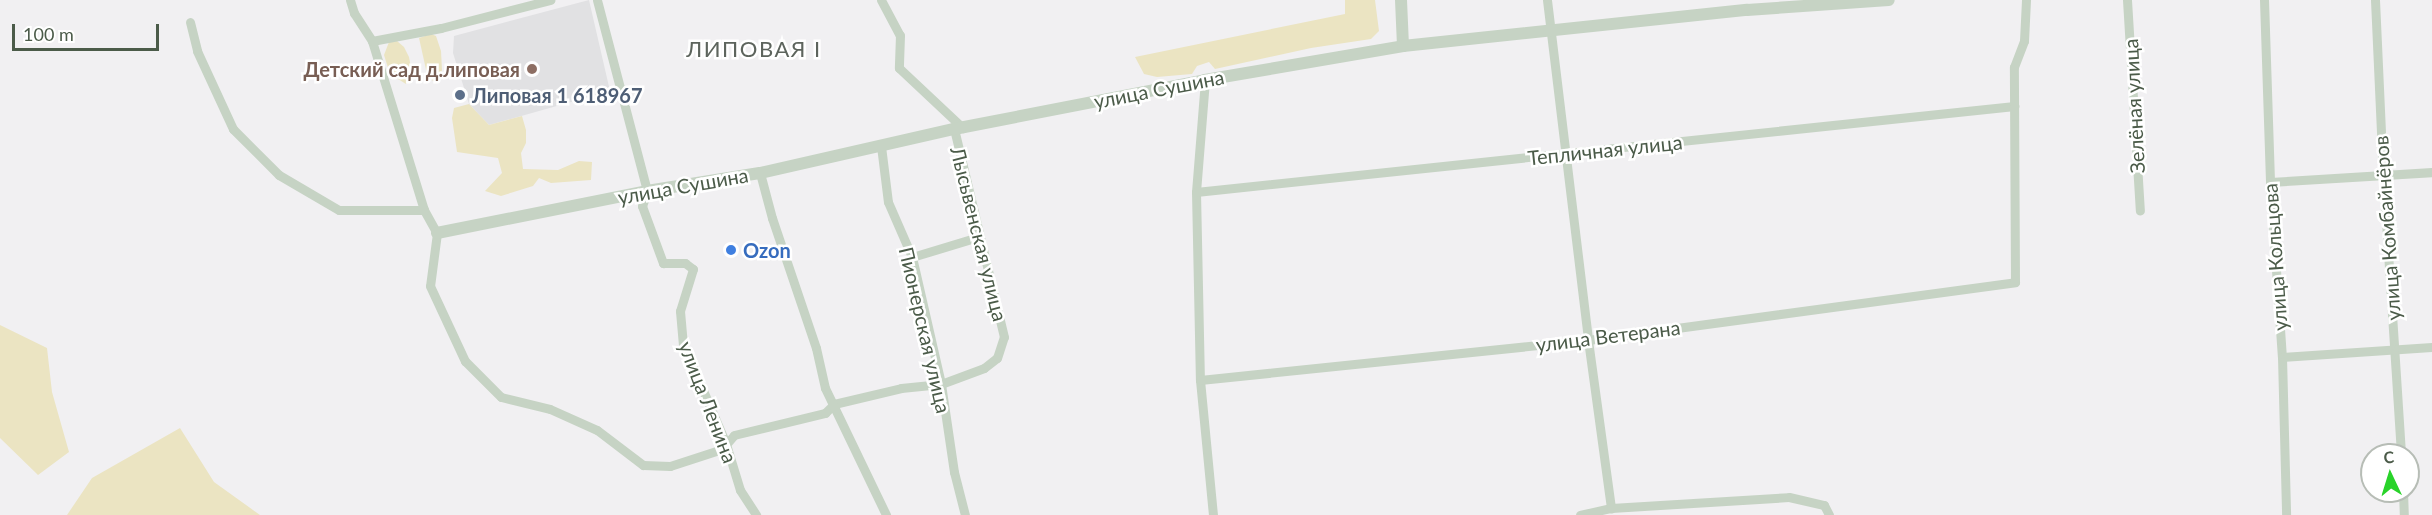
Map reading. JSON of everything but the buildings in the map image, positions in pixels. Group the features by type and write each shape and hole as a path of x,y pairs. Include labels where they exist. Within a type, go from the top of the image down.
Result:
{"street":[{"path":"350,0 354,13 372,41 424,210 437,233 430,286 465,362 501,397 550,409 597,430 643,465 670,466 722,449 734,435 825,413 834,404 901,388 941,384"},
{"path":"372,41 441,28 550,0"},
{"name":"улица Ленина","path":"597,0 647,191 642,206 663,263 685,263 693,268 680,312 683,344 726,444 740,490 756,515"},
{"path":"881,0 900,35 899,68 958,129"},
{"path":"1401,0 1403,46"},
{"path":"1547,0 1587,340 1611,508"},
{"name":"улица Сушина","path":"437,233 647,191 760,173 958,129 1205,80 1403,46 1746,5 1889,0"},
{"path":"2014,106 2014,67 2024,40 2026,0"},
{"name":"Зелёная улица","path":"2127,0 2140,211"},
{"name":"улица Кольцова","path":"2264,0 2270,182 2282,357 2286,515"},
{"name":"улица Комбайнёров","path":"2374,0 2400,443"},
{"path":"190,22 197,51 233,129 279,175 339,210 424,210"},
{"path":"1205,80 1196,192 1200,380 1213,515"},
{"name":"Тепличная улица","path":"1196,192 2014,106"},
{"name":"улица Ветерана","path":"1200,380 1587,340 2016,282 2014,106"},
{"name":"Лысьвенская улица","path":"941,384 984,368 997,358 1004,337 978,237 958,129"},
{"name":"Пионерская улица","path":"881,146 888,202 912,257 941,384 954,472 965,515"},
{"path":"2270,182 2432,172"},
{"path":"760,173 772,218 816,348 825,388 886,515"},
{"path":"912,257 978,237"},
{"path":"2282,357 2432,347"},
{"path":"1580,515 1611,508 1789,497 1824,505 1829,515"}],"shaded area":[{"name":"Детский сад д.липовая","path":"589,0 610,91 489,125 469,104 453,53 454,36"},
{"path":"1345,0 1375,0 1379,31 1371,39 1311,48 1215,69 1209,62 1197,66 1192,74 1157,77 1144,74 1135,57 1345,14"},
{"path":"431,34 436,36 441,51 442,70 440,77 433,81 427,74 419,38"},
{"path":"397,41 404,47 409,57 413,78 406,84 390,74 384,55 389,42"},
{"path":"469,104 489,125 522,116 526,130 526,143 521,153 523,169 558,170 579,161 592,162 591,180 551,183 539,178 533,186 501,196 485,191 502,173 498,158 457,152 452,118 454,108"},
{"path":"0,325 47,348 52,392 69,452 38,475 0,438"},
{"path":"180,428 214,482 260,515 67,515 92,478"}],"place":[{"name":"Детский сад д.липовая","path":"532,69"},
{"name":"Липовая 1 618967","path":"460,95"},
{"name":"Ozon","path":"731,250"}],"district":[{"name":"ЛИПОВАЯ I","path":"754,49"}]}
